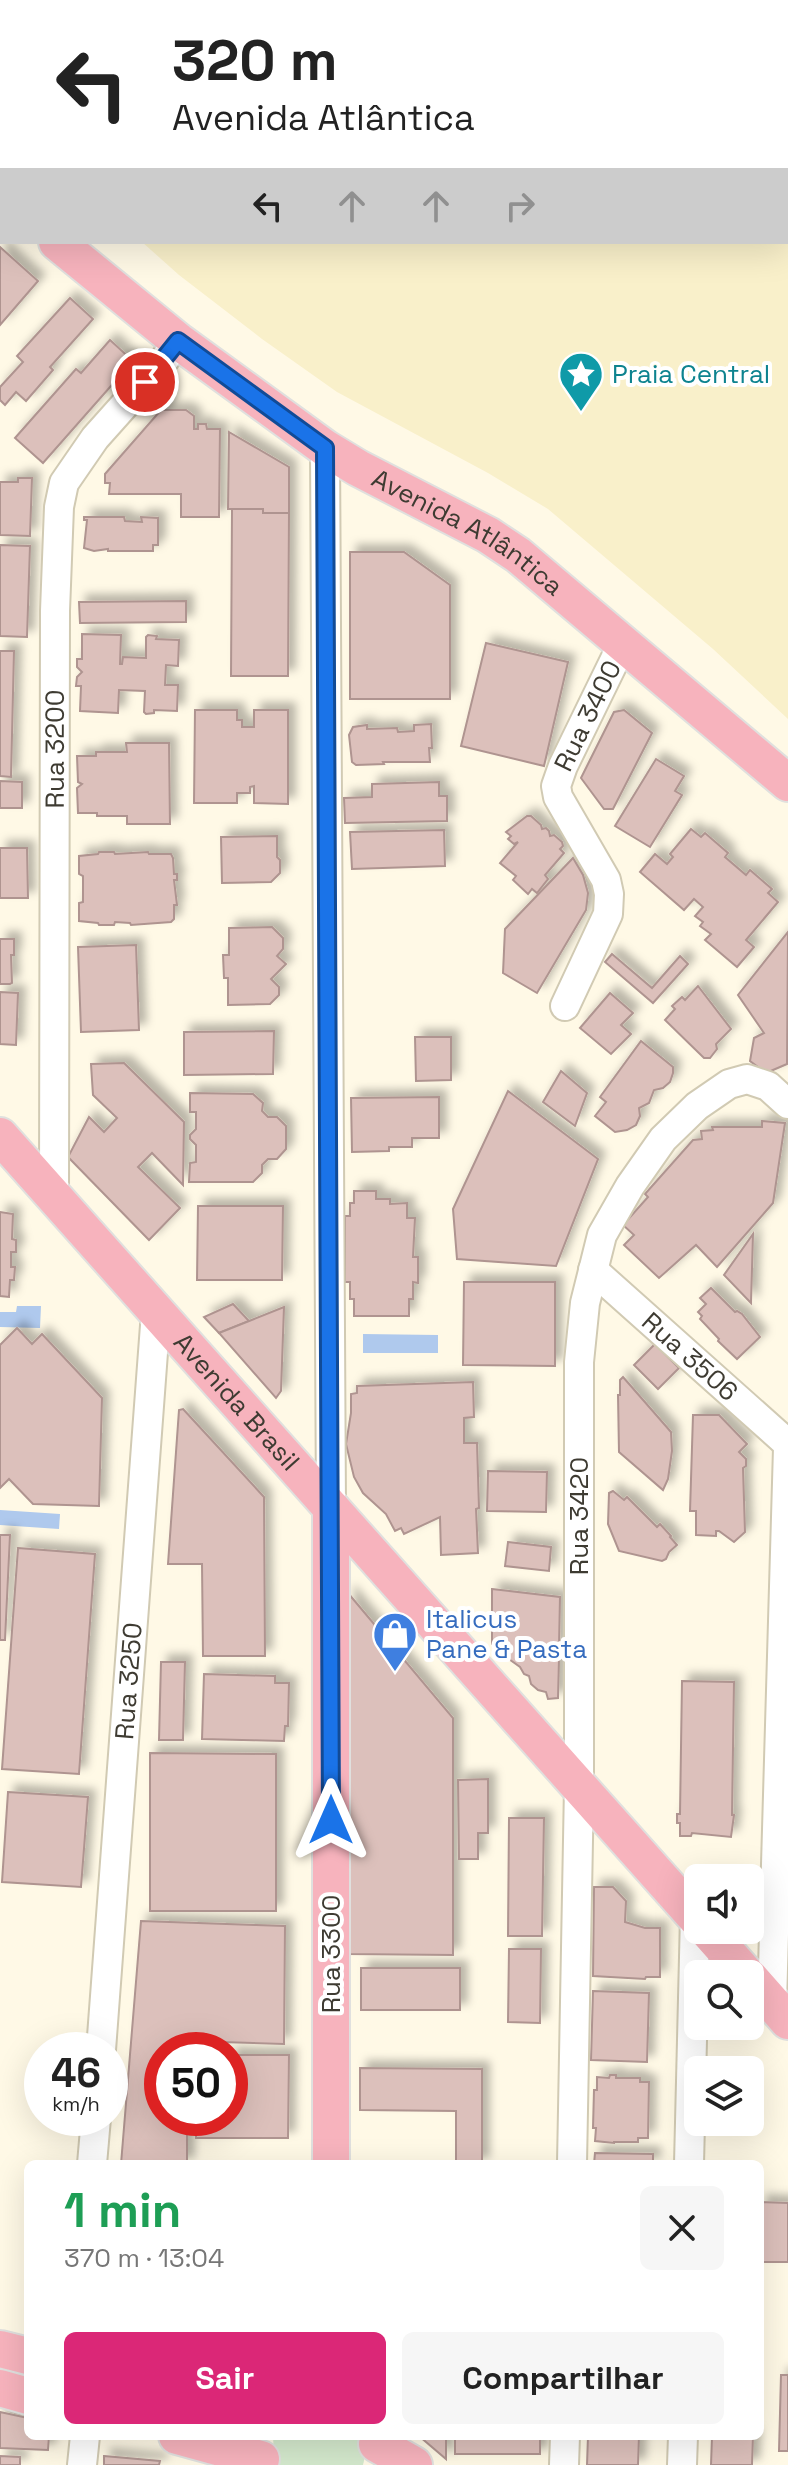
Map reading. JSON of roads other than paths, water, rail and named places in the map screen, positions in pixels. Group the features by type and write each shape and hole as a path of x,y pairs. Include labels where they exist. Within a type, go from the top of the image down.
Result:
{"main road":[{"name":"Avenida Atlântica","path":"59,244 178,341 325,448 518,555 788,783"},
{"name":"Avenida Brasil","path":"0,1136 684,1904"},
{"name":"Rua 3300","path":"331,1508 331,2160"},
{"name":"Avenida Brasil","path":"720,1944 734,1960"},
{"path":"0,2349 24,2355"},
{"path":"0,2388 24,2395"},
{"path":"197,2440 263,2453"},
{"path":"375,2448 414,2465"}],"street":[{"name":"Rua 3200","path":"54,1197 55,611 59,507 64,483 95,438 178,341"},
{"name":"Rua 3300","path":"325,448 331,1508"},
{"name":"Rua 3400","path":"565,1006 608,914 609,894 606,880 558,797 556,786 623,643"},
{"name":"Rua 3420","path":"572,2160 579,1786 579,1362 585,1303 602,1235 630,1186 663,1139 697,1106 729,1084 747,1079 768,1086 788,1104"},
{"name":"Rua 3506","path":"593,1270 788,1446"},
{"name":"Rua 3250","path":"102,2032 156,1312"},
{"path":"764,1994 788,1446"},
{"path":"689,2160 699,1944"},
{"path":"92,2160 94,2136"},
{"path":"82,2465 85,2440"},
{"path":"564,2465 565,2440"},
{"path":"682,2465 683,2440"}],"water":[{"path":"17,1306 41,1306 40,1328 0,1327 0,1312 16,1312"},
{"path":"363,1334 438,1335 438,1353 363,1353"},
{"path":"0,1510 60,1514 59,1529 0,1525"}],"place":[{"name":"Praia Central","path":"581,413"},
{"name":"Italicus Pane & Pasta","path":"395,1673"}]}
